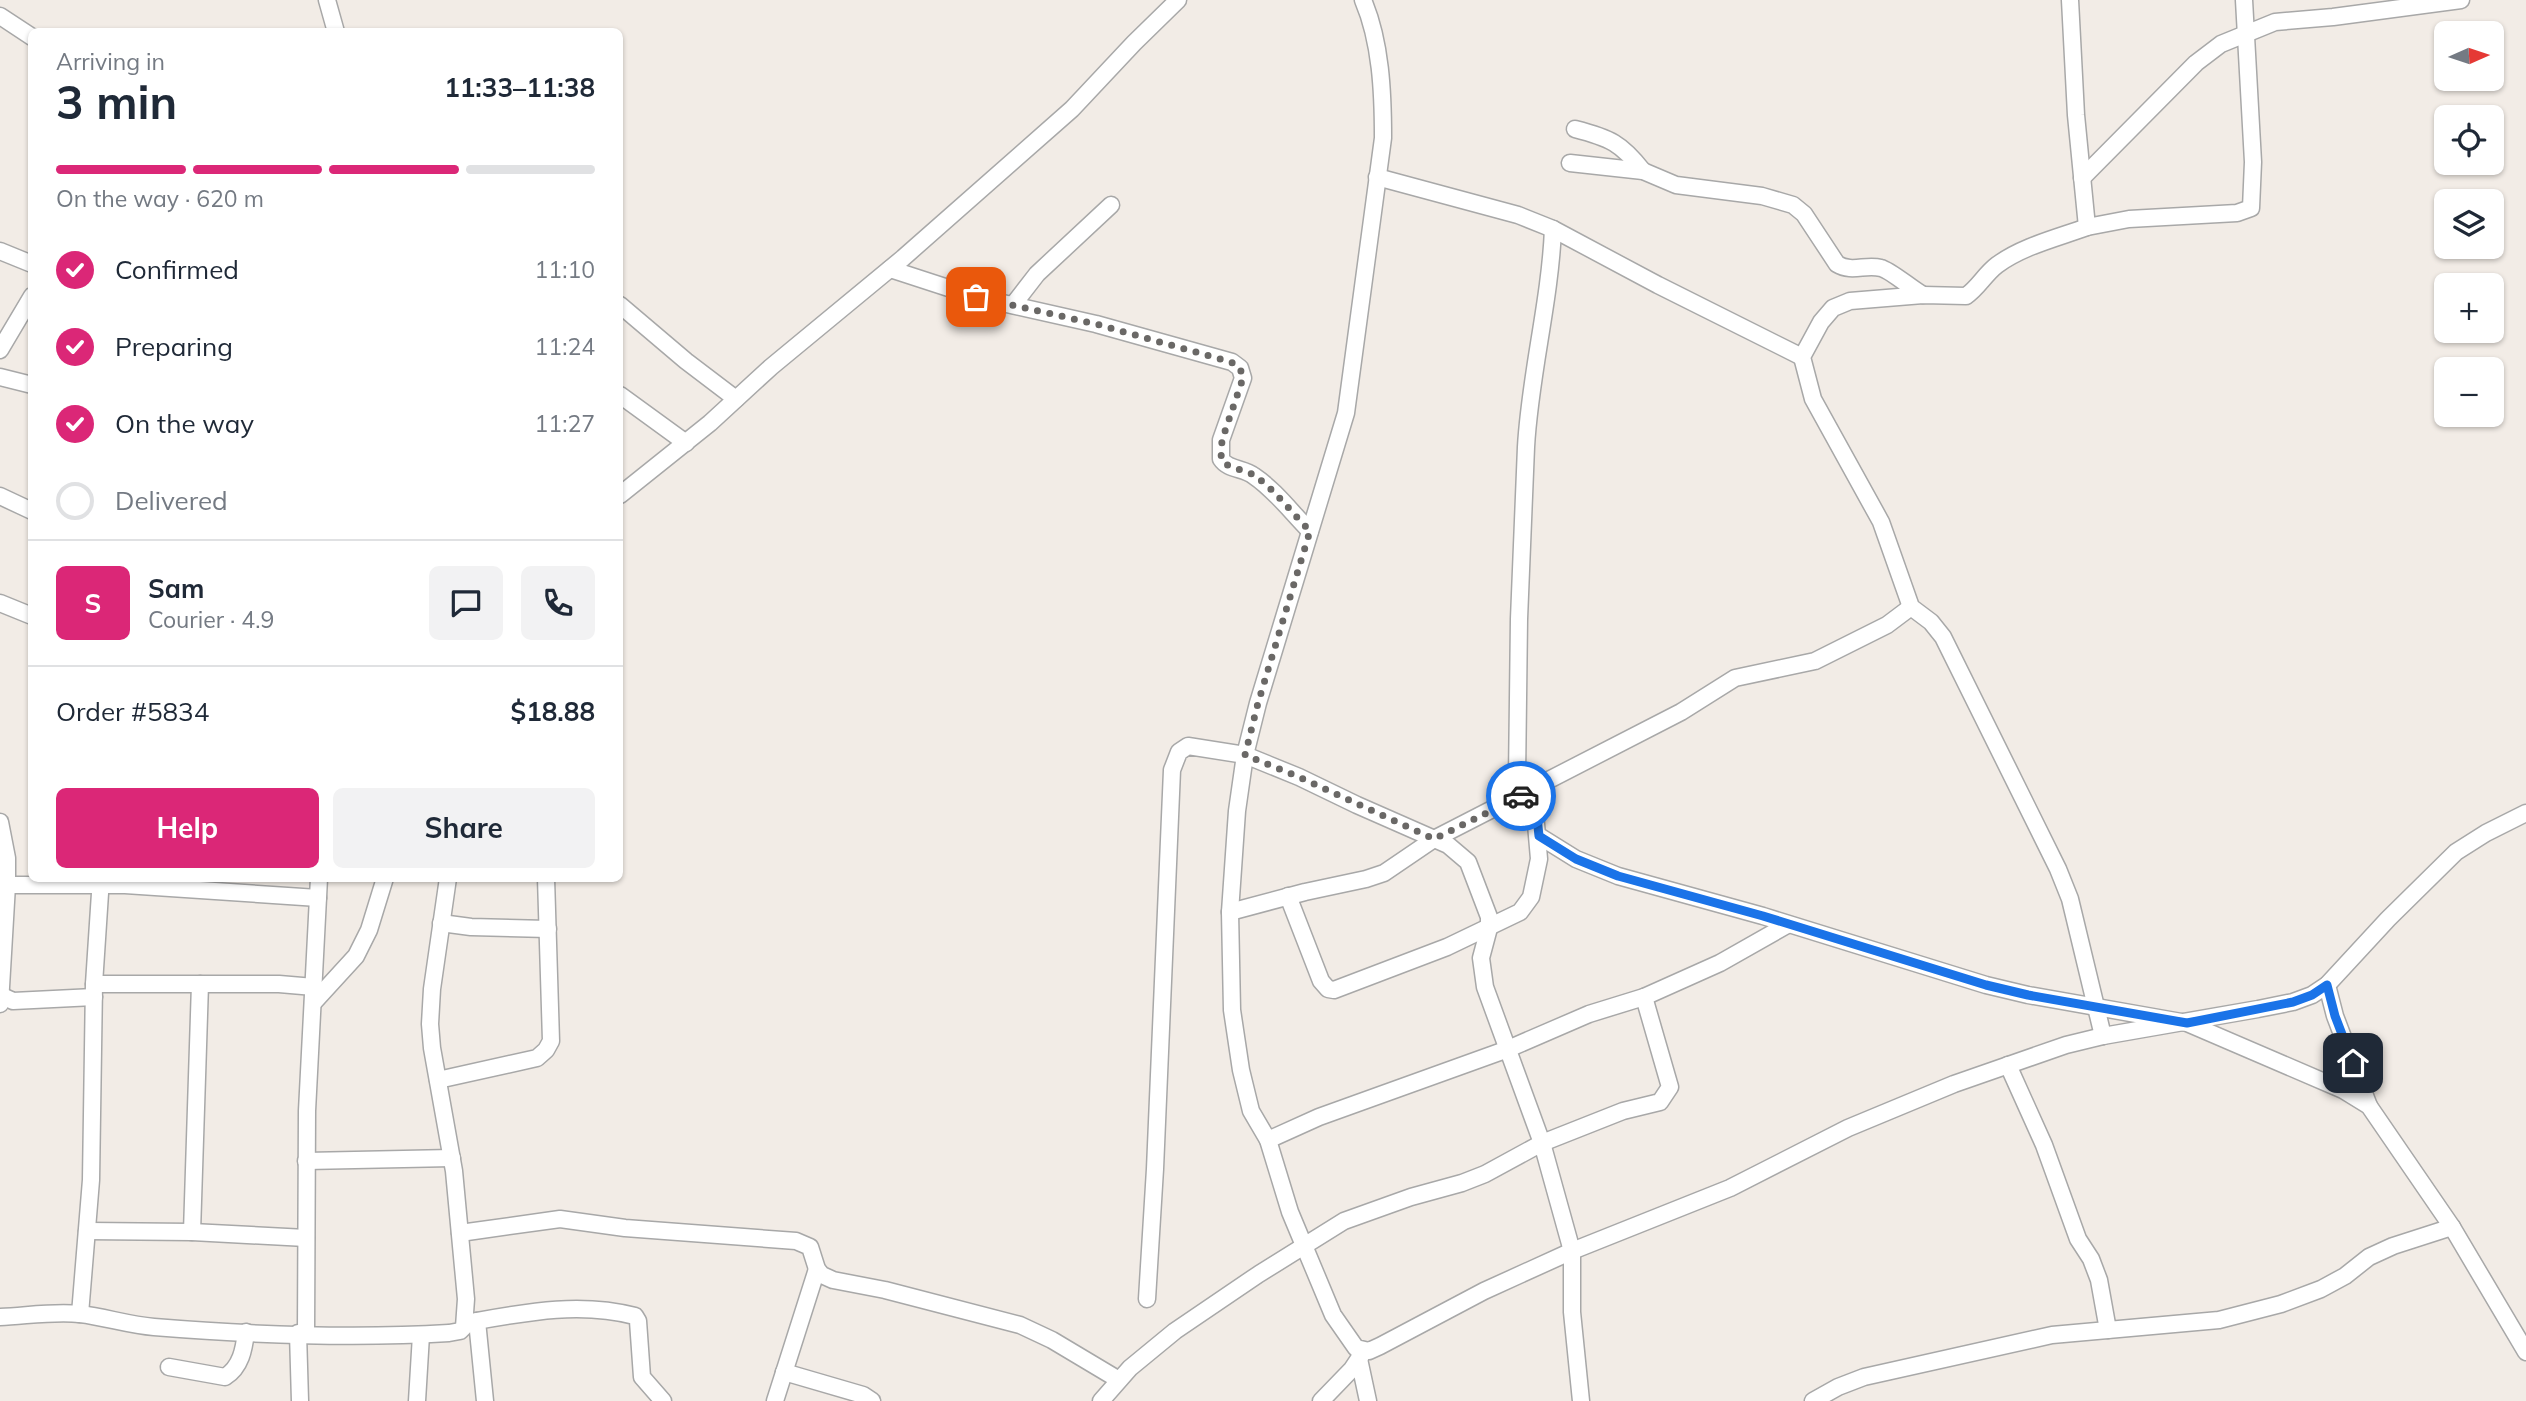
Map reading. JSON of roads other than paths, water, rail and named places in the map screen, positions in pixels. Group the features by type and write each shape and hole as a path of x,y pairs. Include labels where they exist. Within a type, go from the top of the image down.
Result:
{"street":[{"path":"327,0 336,28"},
{"path":"623,490 686,443 1072,109 1178,0"},
{"path":"1363,0 1374,36 1383,96 1382,138 1346,414 1258,703 1245,755 1237,811 1230,912 1232,1010 1241,1070 1251,1111 1268,1140 1290,1212 1341,1329 1362,1355 1368,1401"},
{"path":"2070,0 2076,114 2087,227"},
{"path":"2103,1036 2070,899 2058,869 1942,637 1931,622 1911,607 1881,522 1813,399 1802,357 1821,322 1833,308 1850,301 1923,295 1966,296 1995,266 2020,251 2087,227 2129,219 2237,213 2251,208 2253,162 2244,0"},
{"path":"2082,178 2196,63 2221,44 2275,22 2333,18 2461,0"},
{"path":"0,16 28,34"},
{"path":"1575,129 1612,141 1628,152 1643,171"},
{"path":"1570,163 1643,171 1676,185 1762,196 1793,205 1804,214 1837,264 1846,269 1869,266 1882,268 1923,295"},
{"path":"1377,177 1493,208 1553,229 1802,357"},
{"path":"1013,305 1037,274 1111,205"},
{"path":"1288,896 1321,981 1328,989 1369,978 1489,928 1520,912 1531,897 1539,859 1539,836 1528,792 1517,778 1519,619 1528,419 1548,284 1553,229"},
{"path":"0,251 28,262"},
{"path":"890,269 976,297 1096,324 1231,362 1240,368 1243,378 1222,440 1221,459 1227,466 1246,470 1260,480 1310,531"},
{"path":"0,350 28,303"},
{"path":"623,308 736,399"},
{"path":"0,377 28,384"},
{"path":"623,397 686,443"},
{"path":"0,496 28,509"},
{"path":"0,603 28,614"},
{"path":"1230,912 1384,873 1434,839 1681,712 1735,678 1815,661 1887,625 1911,607"},
{"path":"1147,1299 1172,770 1179,751 1188,746 1245,755 1299,777 1448,845 1468,862 1485,904 1489,928 1481,958 1482,972 1542,1143 1572,1251 1572,1312 1581,1401"},
{"path":"1321,1401 1362,1355 1484,1291 1572,1251 1730,1188 1848,1128 2008,1065 2103,1036 2187,1023 2293,1002 2312,995 2327,985 2449,859 2486,833 2526,813"},
{"path":"0,822 7,858 0,1004"},
{"path":"1539,836 1576,859 1618,876 1763,916 1986,985 2187,1023 2343,1090 2369,1106"},
{"path":"7,885 78,882"},
{"path":"80,1314 91,1180 94,990 101,882"},
{"path":"120,882 318,898"},
{"path":"300,1401 306,1161 320,882"},
{"path":"313,995 356,957 369,930 384,882"},
{"path":"446,882 430,1024 452,1158 466,1299 485,1401"},
{"path":"438,1080 537,1058 551,1041 546,882"},
{"path":"441,923 471,927 548,929"},
{"path":"1268,1140 1319,1117 1508,1049 1589,1014 1644,997 1720,963 1787,925"},
{"path":"1,995 13,1001 94,990 200,984 279,984 313,995"},
{"path":"192,1232 200,984"},
{"path":"2327,985 2335,1016 2369,1106 2452,1227 2526,1352"},
{"path":"1101,1401 1130,1368 1175,1331 1344,1221 1485,1174 1542,1143 1601,1122 1623,1111 1660,1102 1670,1087 1644,997"},
{"path":"2008,1065 2044,1145 2078,1240 2091,1259 2099,1280 2108,1330"},
{"path":"306,1161 452,1158"},
{"path":"460,1233 560,1219 678,1233 788,1240 810,1247 817,1269 822,1275 833,1280 885,1290 1020,1325 1052,1340 1119,1380"},
{"path":"1814,1401 1838,1387 1864,1377 2052,1335 2219,1320 2281,1304 2320,1289 2345,1276 2369,1257 2393,1246 2452,1227"},
{"path":"87,1231 192,1232 306,1238"},
{"path":"775,1401 817,1269"},
{"path":"0,1317 80,1314 124,1324 155,1327 340,1337 460,1331 471,1322 580,1307 635,1316 638,1321 642,1377 663,1401"},
{"path":"170,1367 225,1377 240,1360 246,1332"},
{"path":"417,1401 421,1335"},
{"path":"784,1372 863,1395 872,1401"}]}
